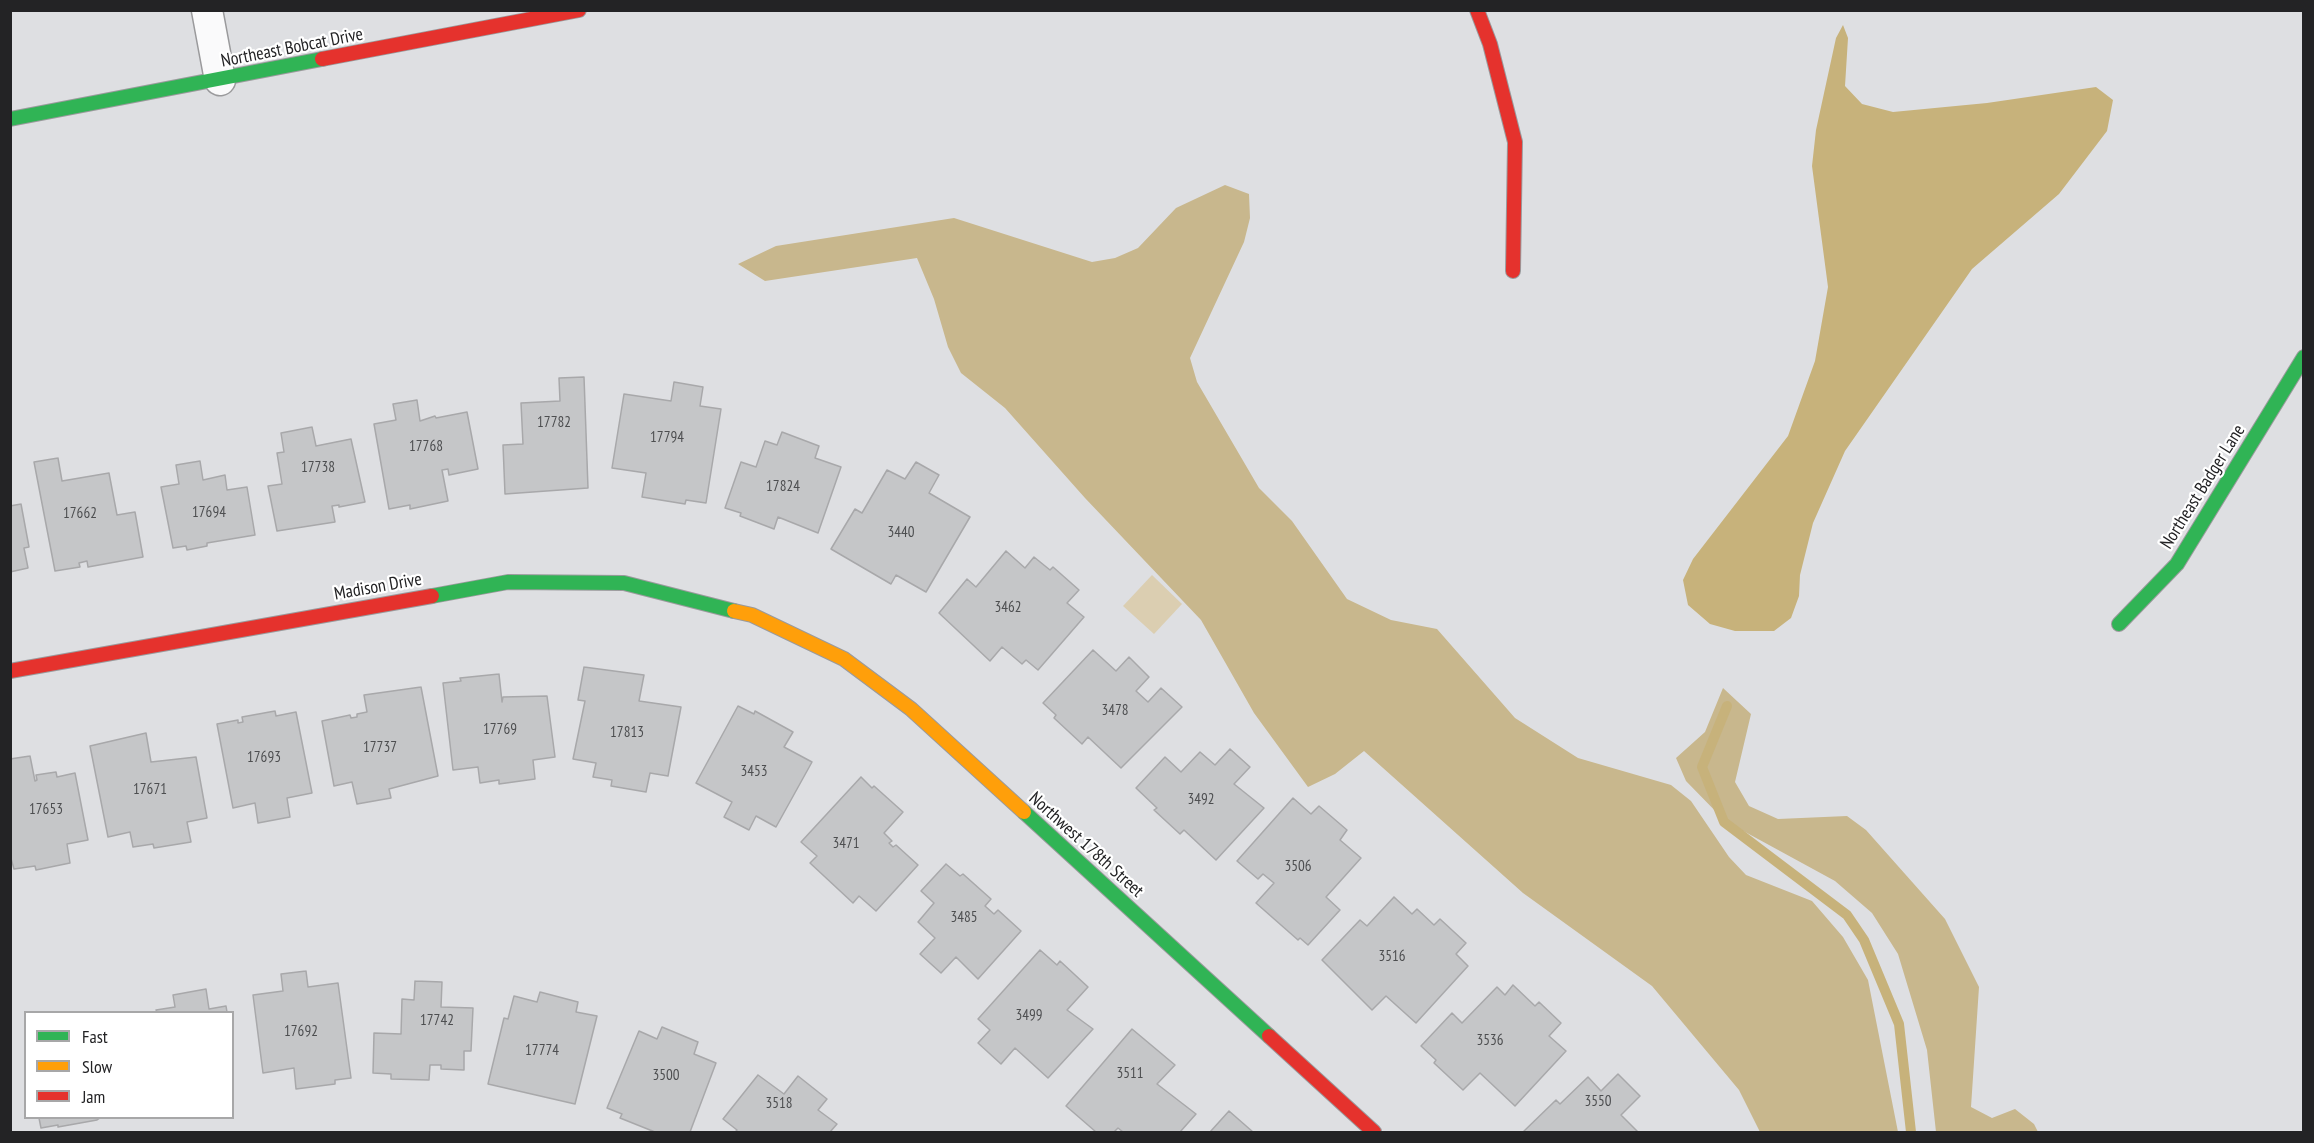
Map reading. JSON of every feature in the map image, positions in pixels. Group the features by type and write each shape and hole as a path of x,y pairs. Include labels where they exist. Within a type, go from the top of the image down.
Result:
{"street":[{"path":"207,10 220,80"},
{"name":"Northeast Bobcat Drive","path":"10,119 579,10"},
{"path":"1477,10 1490,44 1515,142 1513,271"},
{"name":"Northeast Badger Lane","path":"2118,624 2177,564 2304,357"},
{"name":"Madison Drive","path":"10,671 508,582 624,583 752,615"},
{"name":"Northwest 178th Street","path":"752,615 844,659 911,709 1374,1132"}],"shaded area":[{"path":"1843,25 1848,38 1845,86 1862,104 1893,112 1987,103 2096,87 2113,100 2107,131 2059,194 1972,269 1845,451 1813,523 1800,575 1799,596 1791,618 1774,631 1735,631 1710,624 1688,605 1683,580 1693,559 1788,436 1815,361 1828,287 1812,166 1816,130 1836,38"},
{"path":"1225,185 1249,194 1250,218 1244,242 1190,358 1197,382 1259,488 1292,521 1347,599 1391,620 1437,629 1515,718 1578,758 1671,785 1691,801 1729,857 1746,875 1812,901 1843,937 1868,980 1898,1132 1760,1132 1739,1090 1652,986 1523,893 1364,751 1335,774 1308,787 1254,713 1201,620 1085,498 1005,408 961,373 948,347 934,299 917,258 765,281 738,264 776,246 954,218 1092,262 1115,258 1138,248 1176,208"},
{"path":"1152,575 1182,604 1154,634 1123,606"},
{"path":"1723,688 1751,714 1735,782 1749,806 1778,819 1847,816 1866,830 1945,919 1979,987 1971,1107 1992,1118 2015,1109 2034,1124 2038,1132 1936,1132 1927,1050 1898,954 1872,913 1835,881 1725,821 1686,781 1676,758 1705,732"}],"building":[{"path":"584,377 588,488 505,494 503,445 523,444 521,403 560,401 559,378"},
{"path":"674,382 703,387 700,406 721,409 706,503 686,500 685,504 642,497 646,473 612,468 624,394 671,401"},
{"path":"417,400 420,421 435,416 436,418 467,412 478,469 449,475 448,469 442,470 448,501 410,509 410,505 389,509 374,424 396,420 393,404"},
{"path":"312,427 316,446 351,439 365,502 339,507 339,505 332,506 335,522 277,531 268,486 282,484 277,453 284,452 281,433"},
{"path":"782,432 819,446 815,458 841,467 818,533 778,517 774,529 725,508 741,462 756,467 765,441 777,445"},
{"path":"58,458 62,481 109,473 117,515 135,512 143,557 88,567 87,561 79,563 80,567 55,571 34,462"},
{"path":"200,461 203,480 225,475 227,490 247,487 255,535 207,543 207,546 187,550 186,546 173,548 161,487 179,484 176,465"},
{"path":"916,462 939,475 929,493 970,517 926,592 896,575 891,584 831,549 855,509 862,513 887,470 905,479"},
{"path":"21,504 29,547 24,548 28,568 10,572 10,506"},
{"path":"1006,551 1025,568 1034,557 1050,570 1053,567 1079,590 1067,603 1084,617 1038,670 1026,660 1022,664 1002,647 990,661 939,613 967,579 976,587"},
{"path":"1093,650 1116,671 1129,657 1149,677 1136,691 1148,702 1161,688 1182,707 1121,768 1088,737 1082,744 1054,718 1056,715 1043,703"},
{"path":"584,667 644,675 639,701 681,707 668,776 650,773 646,792 611,786 612,780 593,777 596,763 573,759 585,701 578,700"},
{"path":"499,674 502,702 503,697 547,696 555,757 533,760 535,779 499,784 499,780 480,783 478,767 453,770 443,683 461,681 460,678"},
{"path":"421,687 438,776 389,789 391,798 357,804 352,782 334,786 322,721 350,715 351,718 357,717 357,714 367,712 364,695"},
{"path":"738,706 754,714 755,711 793,732 784,747 812,762 776,827 756,816 749,830 724,817 732,802 696,783"},
{"path":"275,711 276,716 296,712 312,793 287,798 290,817 258,823 255,803 233,808 217,724 238,720 238,723 243,722 242,717"},
{"path":"146,733 151,762 196,757 207,818 187,822 191,842 154,848 153,844 133,847 130,832 108,837 90,746"},
{"path":"1230,749 1250,767 1234,784 1264,808 1216,860 1184,830 1180,834 1154,810 1157,808 1136,788 1165,757 1181,772 1200,752 1215,765"},
{"path":"30,756 35,781 37,780 36,775 56,772 57,777 75,773 88,840 67,844 70,863 36,870 35,866 14,869 10,855 10,759"},
{"path":"861,777 903,812 884,833 892,841 889,843 893,847 896,845 918,865 876,911 859,896 853,903 810,863 817,856 801,842"},
{"path":"1293,798 1311,814 1319,806 1347,830 1340,840 1361,858 1326,897 1340,910 1308,945 1300,938 1298,940 1256,903 1274,883 1263,874 1258,879 1237,861"},
{"path":"946,864 960,876 963,874 991,899 985,906 994,914 998,910 1021,931 978,979 956,957 941,973 920,954 935,938 918,922 934,903 921,891"},
{"path":"1394,897 1412,914 1417,909 1434,925 1440,919 1466,943 1456,954 1468,966 1416,1023 1386,996 1372,1010 1322,960 1360,920 1367,926"},
{"path":"1040,950 1057,965 1060,961 1088,987 1067,1010 1093,1029 1048,1078 1015,1048 1001,1064 978,1043 990,1030 978,1019"},
{"path":"306,971 308,987 338,983 351,1078 335,1080 335,1084 296,1089 294,1068 263,1073 253,995 283,991 281,974"},
{"path":"415,981 442,982 441,1007 473,1008 471,1051 464,1051 464,1070 441,1069 441,1065 430,1065 429,1080 391,1079 391,1074 373,1073 374,1033 401,1034 402,999 414,1000"},
{"path":"1513,985 1535,1006 1539,1002 1561,1023 1549,1036 1566,1051 1515,1106 1480,1073 1463,1090 1434,1063 1436,1060 1421,1046 1452,1013 1462,1023 1497,987 1505,995"},
{"path":"206,989 209,1009 226,1006 227,1011 156,1011 175,1007 173,995"},
{"path":"540,992 578,1002 576,1012 597,1016 575,1104 488,1084 504,1018 508,1019 514,996 537,1002"},
{"path":"662,1027 698,1042 694,1054 716,1063 690,1132 655,1132 620,1118 622,1114 607,1108 639,1031 657,1039"},
{"path":"1132,1029 1175,1065 1157,1084 1196,1114 1180,1132 1123,1132 1118,1128 1114,1132 1096,1132 1066,1106"},
{"path":"1618,1074 1640,1096 1621,1115 1638,1132 1523,1132 1556,1100 1560,1104 1588,1077 1601,1091"},
{"path":"758,1075 784,1094 798,1076 827,1099 818,1110 837,1124 830,1132 735,1132 737,1130 723,1119"},
{"path":"1229,1111 1253,1132 1210,1132"},
{"path":"39,1119 98,1119 58,1127 58,1125 41,1128"}],"waterway":[{"path":"1727,706 1702,767 1724,822 1847,915 1864,940 1899,1024 1911,1132"}],"traffic: fast":[{"path":"10,119 322,59"},
{"path":"2119,624 2177,564 2304,357"},
{"path":"432,596 508,582 624,583 734,611"},
{"path":"1024,812 1269,1036"}],"traffic: slow":[{"path":"734,611 752,615 844,659 911,709 1024,812"}],"traffic: jam":[{"path":"322,59 579,10"},
{"path":"1477,10 1490,44 1515,142 1513,271"},
{"path":"10,671 432,596"},
{"path":"1269,1036 1374,1132"}]}
